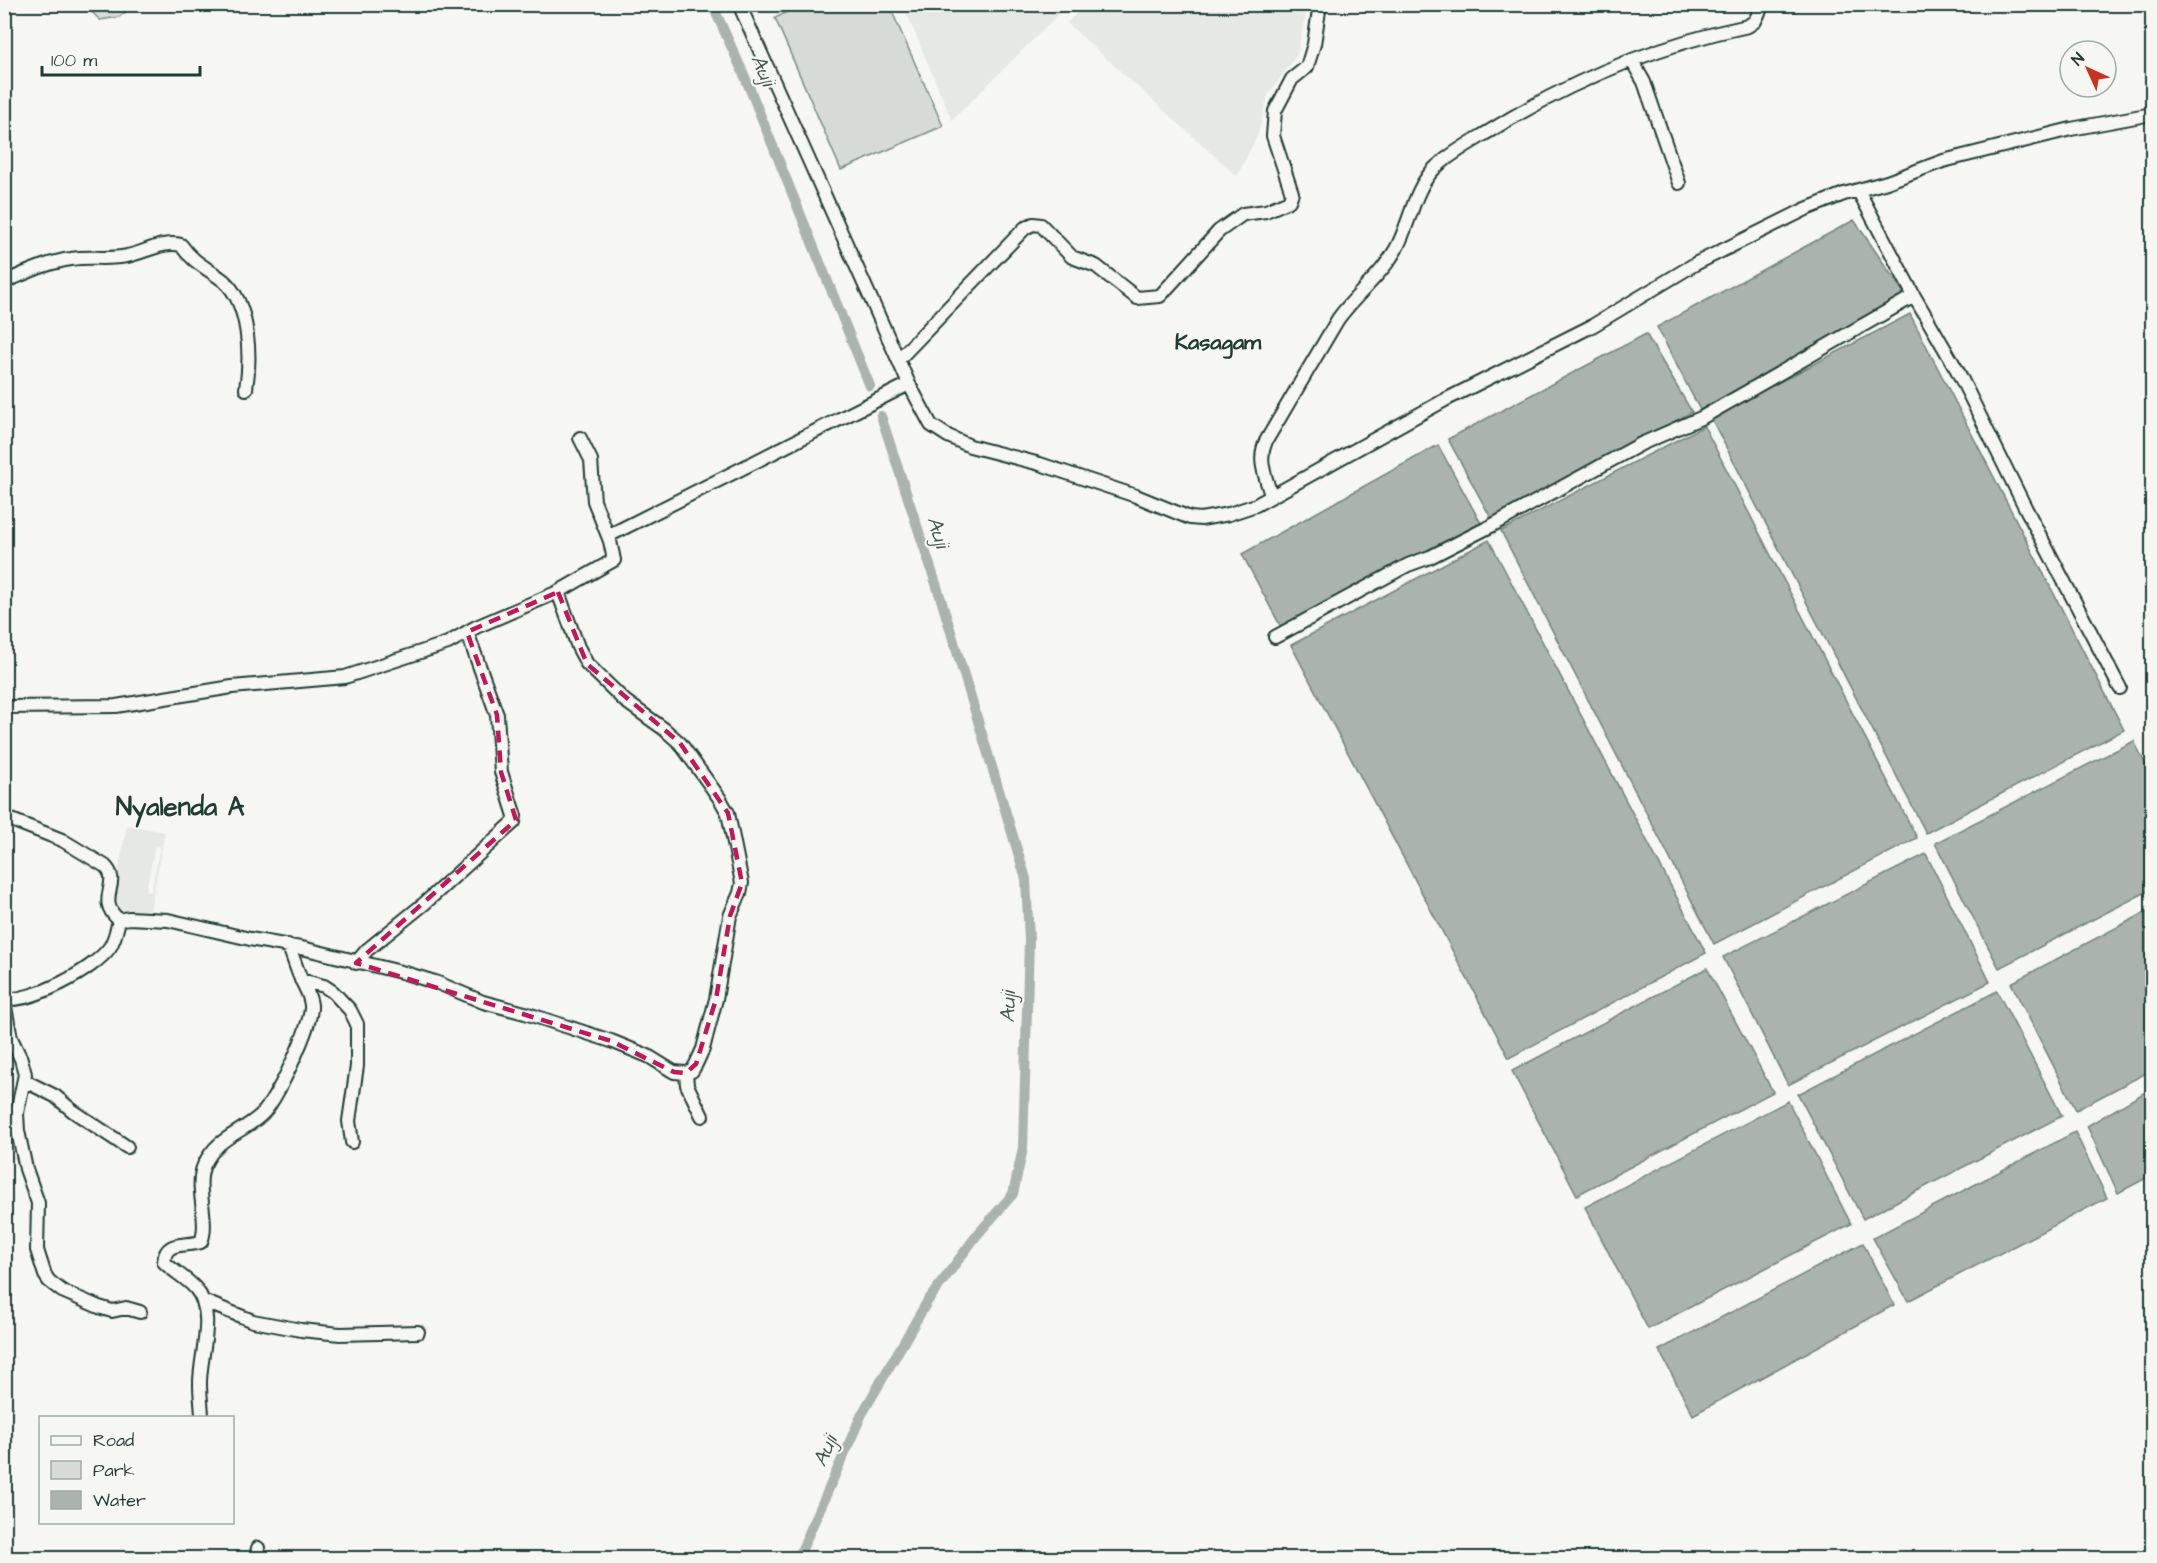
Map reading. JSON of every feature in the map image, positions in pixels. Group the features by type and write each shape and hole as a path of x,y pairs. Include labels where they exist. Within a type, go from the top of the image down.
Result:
{"street":[{"path":"739,4 909,384 931,425 970,446 1040,464 1136,496 1190,518 1202,519 1229,514 1256,505 1445,400 1592,326 1695,264 1806,209 1943,161 2071,129 2152,114"},
{"path":"899,359 1025,228 1033,224 1041,225 1072,257 1096,266 1137,298 1160,296 1219,231 1243,214 1266,210 1289,201 1292,193 1273,136 1275,111 1293,79 1307,67 1314,44 1320,4"},
{"path":"1271,496 1261,462 1261,452 1266,441 1338,319 1385,267 1397,248 1418,194 1435,168 1514,116 1566,90 1666,48 1748,26 1755,21 1763,4"},
{"path":"1632,61 1644,82 1679,183"},
{"path":"1858,190 1914,296 1957,370 2026,509 2120,688"},
{"path":"4,282 58,261 79,258 109,259 170,243 182,245 194,262 224,281 234,295 242,313 248,339 250,366 246,389"},
{"path":"1275,637 1408,565 1430,557 1491,526 1641,444 1702,417 1914,296"},
{"path":"608,536 909,384"},
{"path":"4,707 116,706 232,687 345,677 430,650 558,592 614,560 608,536 594,501 591,460 580,438"},
{"path":"119,920 129,918 168,920 382,967 438,983 483,1002 611,1041 648,1056 674,1072 692,1071 703,1049 716,999 730,916 742,883 728,813 680,743 625,701 587,664 578,647 558,592"},
{"path":"356,963 367,950 425,903 513,822 515,816 501,772 497,715 467,632"},
{"path":"4,817 62,840 111,871 107,907 119,920"},
{"path":"119,920 110,947 93,962 62,983 37,995 24,999 4,1000 11,1038 25,1074 17,1113 18,1131 26,1169 38,1203 37,1250 45,1275 62,1292 99,1307 112,1311 126,1308 140,1312"},
{"path":"202,1416 200,1383 206,1342 203,1300 196,1288 164,1262 165,1255 166,1250 171,1247 201,1242 202,1168 217,1144 251,1124 264,1113 288,1074 309,1023 312,1008 310,997 288,945"},
{"path":"301,980 324,986 333,992 350,1010 357,1024 357,1066 349,1121 352,1142"},
{"path":"686,1073 687,1085 702,1116"},
{"path":"25,1081 56,1096 73,1111 127,1147"},
{"path":"203,1300 253,1321 301,1330 340,1334 418,1332"}],"highlighted area":[{"path":"558,592 587,664 680,743 728,813 742,883 730,916 716,999 696,1064 686,1073 674,1072 611,1041 356,963 516,820 501,772 497,715 467,632"}],"shaded area":[{"path":"903,5 1068,5 952,120"},
{"path":"1085,5 1308,5 1297,55 1268,95 1258,134 1237,176 1067,23"},
{"path":"127,825 165,832 149,916 111,909","holes":["155,845 160,846 151,892 146,891"]}],"green space":[{"path":"803,4 889,5 943,126 841,170 775,18"},
{"path":"85,5 128,5 132,7 119,17 100,20"}],"water":[{"path":"1854,220 1906,296 1700,410 1657,327"},
{"path":"1910,314 2124,730 1926,833 1711,418"},
{"path":"1646,334 1692,412 1491,518 1448,439"},
{"path":"1704,426 1917,838 1714,944 1501,531"},
{"path":"1438,445 1483,527 1282,629 1242,554"},
{"path":"1489,540 1706,953 1509,1058 1291,645"},
{"path":"2134,741 2152,777 2152,889 1999,968 1935,843"},
{"path":"1926,854 1990,982 1788,1085 1723,957"},
{"path":"2152,909 2152,1070 2076,1110 2011,983"},
{"path":"1707,968 1773,1092 1577,1195 1512,1071"},
{"path":"1997,991 2062,1116 1863,1219 1798,1094"},
{"path":"2152,1088 2152,1175 2118,1193 2087,1126"},
{"path":"1788,1101 1851,1224 1648,1329 1585,1207"},
{"path":"2075,1132 2107,1198 1908,1301 1873,1238"},
{"path":"1863,1243 1894,1305 1693,1415 1659,1350"}],"waterway":[{"name":"Auji","path":"712,4 745,77 870,386"},
{"name":"Auji","path":"798,1558 862,1414 927,1302 977,1235 1013,1194 1023,1148 1029,940 1026,879 940,596 881,416"}],"district":[{"name":"Kasagam","path":"1218,342"},
{"name":"Nyalenda A","path":"180,807"}]}
